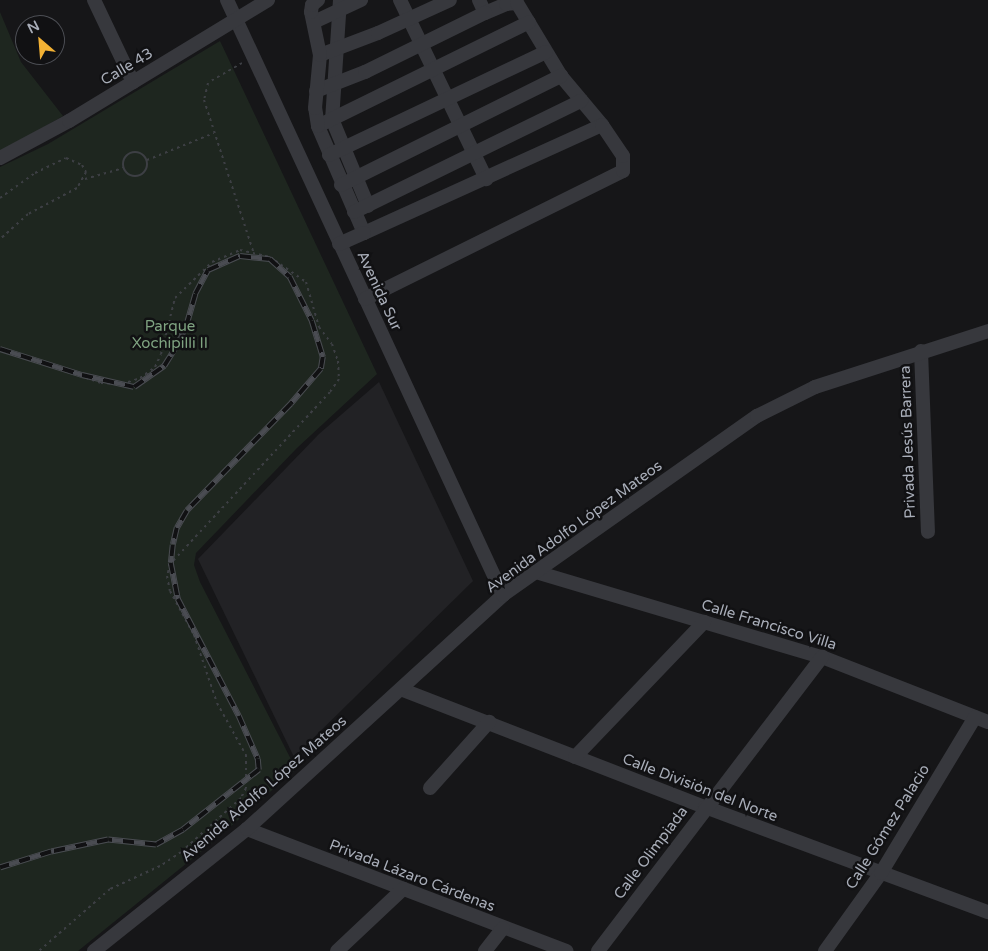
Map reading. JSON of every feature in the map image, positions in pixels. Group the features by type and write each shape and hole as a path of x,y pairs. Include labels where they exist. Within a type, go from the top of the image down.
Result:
{"street":[{"path":"94,0 133,82"},
{"name":"Avenida Sur","path":"227,0 503,595"},
{"name":"Calle 43","path":"0,158 69,122 268,0"},
{"path":"318,0 312,5 320,55 316,91 318,126 328,155 364,233"},
{"path":"314,22 340,5 361,0"},
{"path":"400,0 486,179"},
{"path":"320,55 450,0"},
{"path":"479,0 485,14"},
{"path":"316,91 421,46 513,1 521,7 561,76 602,125 623,156 623,171 365,299"},
{"path":"340,5 339,48 332,119 342,149 368,206"},
{"path":"318,126 529,22"},
{"path":"328,155 546,52"},
{"path":"341,185 561,76"},
{"path":"354,212 581,101"},
{"path":"339,244 602,125"},
{"name":"Avenida Adolfo López Mateos","path":"94,951 247,829 403,690 503,595 757,416 815,387 921,351 988,331"},
{"name":"Privada Jesús Barrera","path":"921,351 928,532"},
{"name":"Calle Francisco Villa","path":"536,572 822,657 982,720"},
{"path":"575,757 704,622"},
{"name":"Calle Olimpiada","path":"598,951 705,807 822,657"},
{"name":"Calle División del Norte","path":"403,690 705,807 988,912"},
{"name":"Calle Gómez Palacio","path":"825,951 881,873 982,720"},
{"path":"430,788 489,722"},
{"name":"Privada Lázaro Cárdenas","path":"247,829 566,951"},
{"path":"337,951 403,889"},
{"path":"485,951 503,928"}],"path":[{"path":"253,58 208,83 204,100 253,251"},
{"path":"147,160 215,132"},
{"path":"131,152 144,155 147,160 147,167 139,176 127,173 123,168 126,156 131,152"},
{"path":"0,198 36,173 66,158 82,164 86,172 84,180 77,188 28,214 0,239"},
{"path":"84,180 123,168"},
{"path":"0,348 101,382 122,384 140,378 155,367 161,354 175,298 212,262 240,250 253,251 270,257 306,282 319,327 332,344 338,361 338,379 330,392 170,564 167,576 170,591 194,635 217,703 246,756 246,788 240,798 181,852 160,866 110,889 39,951"}],"shaded area":[{"path":"379,382 473,581 294,757 198,559 319,434"}],"green space":[{"path":"0,12 15,48 15,65 23,65 63,116 0,152"},
{"name":"Parque Xochipilli II","path":"220,41 377,374 297,448 196,553 194,565 200,582 296,769 213,842 78,951 0,951 0,167 48,144"}],"railway":[{"path":"0,349 82,375 134,387 164,366 186,326 195,294 208,270 240,256 270,259 290,277 312,321 323,357 321,369 291,404 187,511 177,528 173,545 171,563 178,599 239,716 258,759 259,770 183,830 156,845 108,840 51,852 0,868"}]}
